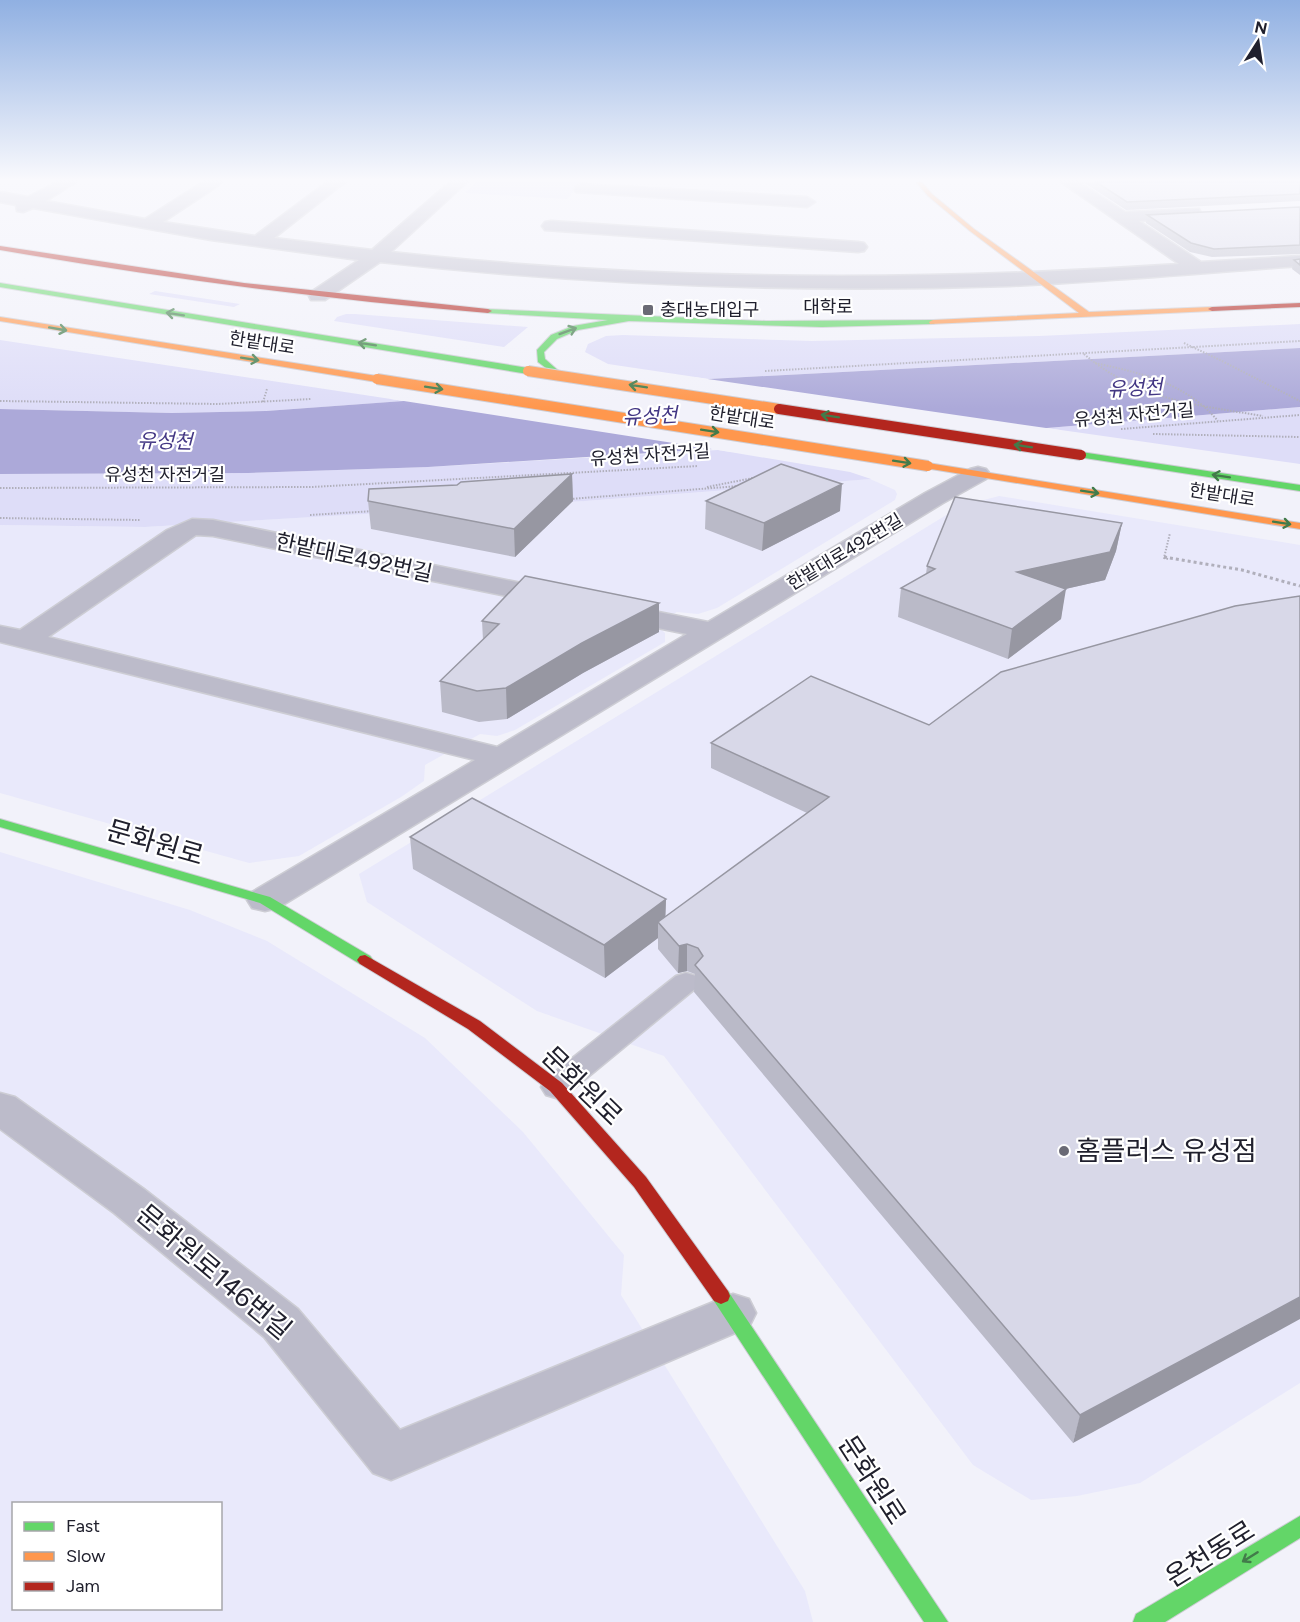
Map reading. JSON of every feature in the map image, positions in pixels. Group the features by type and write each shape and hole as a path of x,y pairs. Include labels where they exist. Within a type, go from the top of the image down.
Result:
{"main road":[{"name":"대학로","path":"53,258 318,296 487,311 627,319 879,325 1300,305"},
{"path":"1011,258 1087,315"},
{"name":"한밭대로","path":"0,285 528,370 555,372 1300,488"},
{"name":"한밭대로","path":"0,319 1300,526"},
{"path":"555,372 541,360 540,351 554,337 576,328 627,319"},
{"name":"문화원로","path":"0,823 265,900 474,1025 556,1087 640,1182 733,1313 937,1622"},
{"name":"온천동로","path":"1144,1622 1300,1526"}],"street":[{"path":"318,296 374,258"},
{"path":"384,258 694,280 902,281 1039,278 1300,261"},
{"path":"514,268 524,258"},
{"path":"872,258 902,281"},
{"path":"1182,258 1196,267"},
{"name":"한밭대로492번길","path":"265,900 978,474"},
{"name":"한밭대로492번길","path":"12,637 192,527 213,528 713,631"},
{"name":"한밭대로492번길","path":"12,637 504,758"},
{"name":"문화원로146번길","path":"0,1108 129,1201 281,1323 391,1457 733,1313"}],"lane":[{"path":"556,1087 686,982"}],"path":[{"path":"1184,343 1300,401"},
{"path":"1083,354 1134,389 1164,399 1268,417"},
{"path":"1092,362 1140,374 1171,385 1208,408 1218,421"},
{"path":"264,402 266,396"},
{"name":"유성천 자전거길","path":"1120,429 1300,415"},
{"path":"1112,433 1135,434"},
{"path":"1147,434 1300,436"},
{"name":"유성천 자전거길","path":"0,488 312,487 508,478 709,465"},
{"path":"691,490 760,476"},
{"path":"565,499 749,486"},
{"path":"309,515 377,511"},
{"path":"0,518 142,520"},
{"path":"1170,532 1164,558 1242,570 1300,586"}],"shaded area":[{"path":"155,291 240,304 234,307 149,294"},
{"path":"346,314 528,327 504,347 334,321 337,317"},
{"path":"1300,324 1300,348 709,379 608,364 585,352 588,344 606,336 623,335 812,341 1039,336"},
{"path":"0,340 404,401 266,411 172,413 0,409"},
{"path":"1300,407 1300,464 1047,428"},
{"path":"718,450 850,472 871,479 585,501 145,527 0,525 0,474 248,473 428,467"},
{"path":"870,479 895,490 897,494 895,500 717,608 698,614 677,612 656,625 665,633 665,642 515,730 497,736 480,734 425,765 424,781 401,797 299,856 249,863 0,793 0,525 145,527 585,501"},
{"path":"999,496 1300,545 1300,1383 1140,1483 1077,1496 1031,1500 973,1465 664,1056 537,1011 367,902 359,874 961,506"},
{"path":"0,852 190,910 267,941 425,1038 523,1132 624,1255 621,1295 805,1591 813,1622 0,1622"}],"water":[{"name":"유성천","path":"1300,348 1300,407 1047,428 428,467 248,473 0,474 0,409 172,413 266,411 709,379"}],"pier":[{"path":"694,377 1060,430 731,452 391,399"}],"building":[{"path":"781,464 842,484 764,523 706,501"},
{"path":"572,474 514,529 368,501 369,489 457,485 461,482"},
{"path":"955,497 1122,523 1110,552 1017,572 1066,589 1012,629 901,588 935,569 927,566"},
{"path":"525,576 659,603 582,643 506,688 477,691 440,681 499,624 482,621"},
{"name":"홈플러스 유성점","path":"1300,596 1300,1297 1080,1415 695,965 703,956 698,948 687,944 679,946 658,922 829,797 711,743 811,676 929,725 1001,672 1235,606"},
{"path":"472,798 666,899 604,945 410,837"}],"traffic: fast":[{"path":"0,285 528,371"},
{"path":"488,311 766,324 933,322"},
{"path":"558,374 541,360 540,352 554,337 576,328 627,319"},
{"path":"1081,455 1300,488"},
{"path":"0,823 265,900 365,960"},
{"path":"721,1296 937,1622"},
{"path":"1144,1622 1300,1526"}],"traffic: slow":[{"path":"1009,258 1087,315"},
{"path":"933,322 1212,309"},
{"path":"0,319 377,379"},
{"path":"528,371 779,409"},
{"path":"377,379 928,466"},
{"path":"928,466 1300,526"}],"traffic: jam":[{"path":"59,258 244,286 488,311"},
{"path":"1212,309 1300,305"},
{"path":"779,409 1081,455"},
{"path":"365,960 474,1025 556,1087 640,1182 721,1296"}],"place":[{"name":"충대농대입구","path":"648,310"},
{"name":"홈플러스 유성점","path":"1064,1151"}]}
